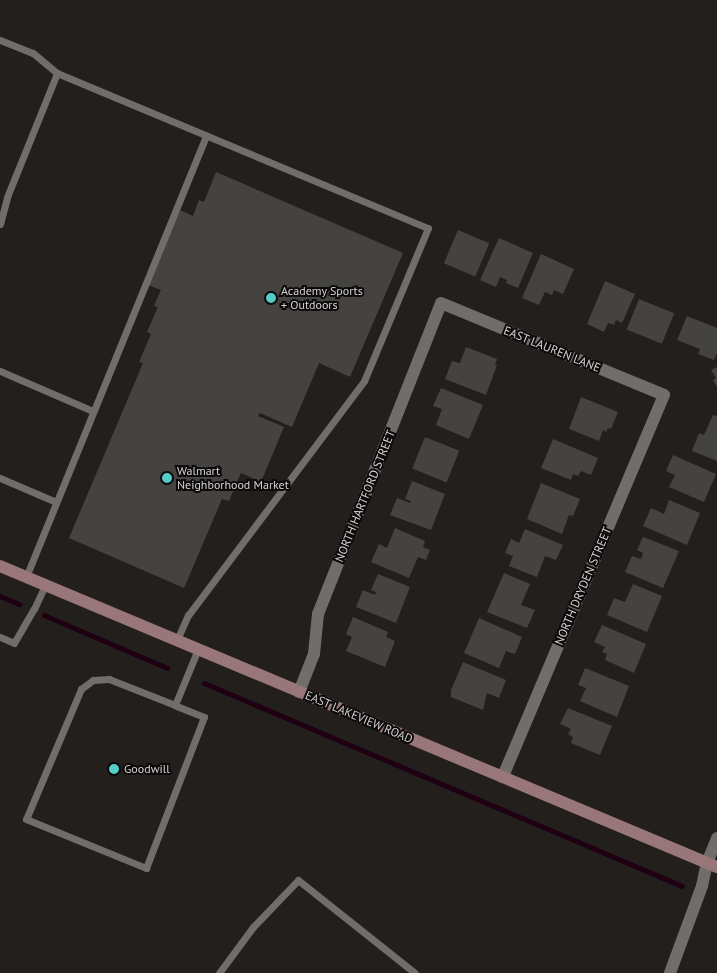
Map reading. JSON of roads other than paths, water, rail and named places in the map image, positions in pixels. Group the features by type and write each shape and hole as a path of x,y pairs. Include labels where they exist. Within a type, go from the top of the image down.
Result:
{"street":[{"name":"EAST LAUREN LANE","path":"441,303 664,395"},
{"name":"NORTH HARTFORD STREET","path":"299,692 314,654 318,614 441,303"},
{"name":"NORTH DRYDEN STREET","path":"503,777 664,395"},
{"name":"EAST LAKEVIEW ROAD","path":"0,566 712,865"},
{"path":"670,973 702,886 712,865 717,838"}],"lane":[{"path":"0,40 33,54 57,73 428,228 364,381 188,615 177,640"},
{"path":"0,224 3,196 57,73"},
{"path":"26,577 206,135"},
{"path":"0,372 93,411"},
{"path":"0,478 56,502"},
{"path":"0,637 14,643 34,609 45,585"},
{"path":"175,705 198,649"},
{"path":"109,679 175,705 204,717 146,868 26,819 81,689 93,680 109,679"},
{"path":"219,973 253,927 298,880 415,973"}],"waterway":[{"path":"0,596 19,604"},
{"path":"44,615 167,668"},
{"path":"204,683 682,886"}],"place":[{"name":"Academy Sports + Outdoors","path":"271,298"},
{"name":"Walmart Neighborhood Market","path":"167,478"},
{"name":"Goodwill","path":"114,769"}]}
